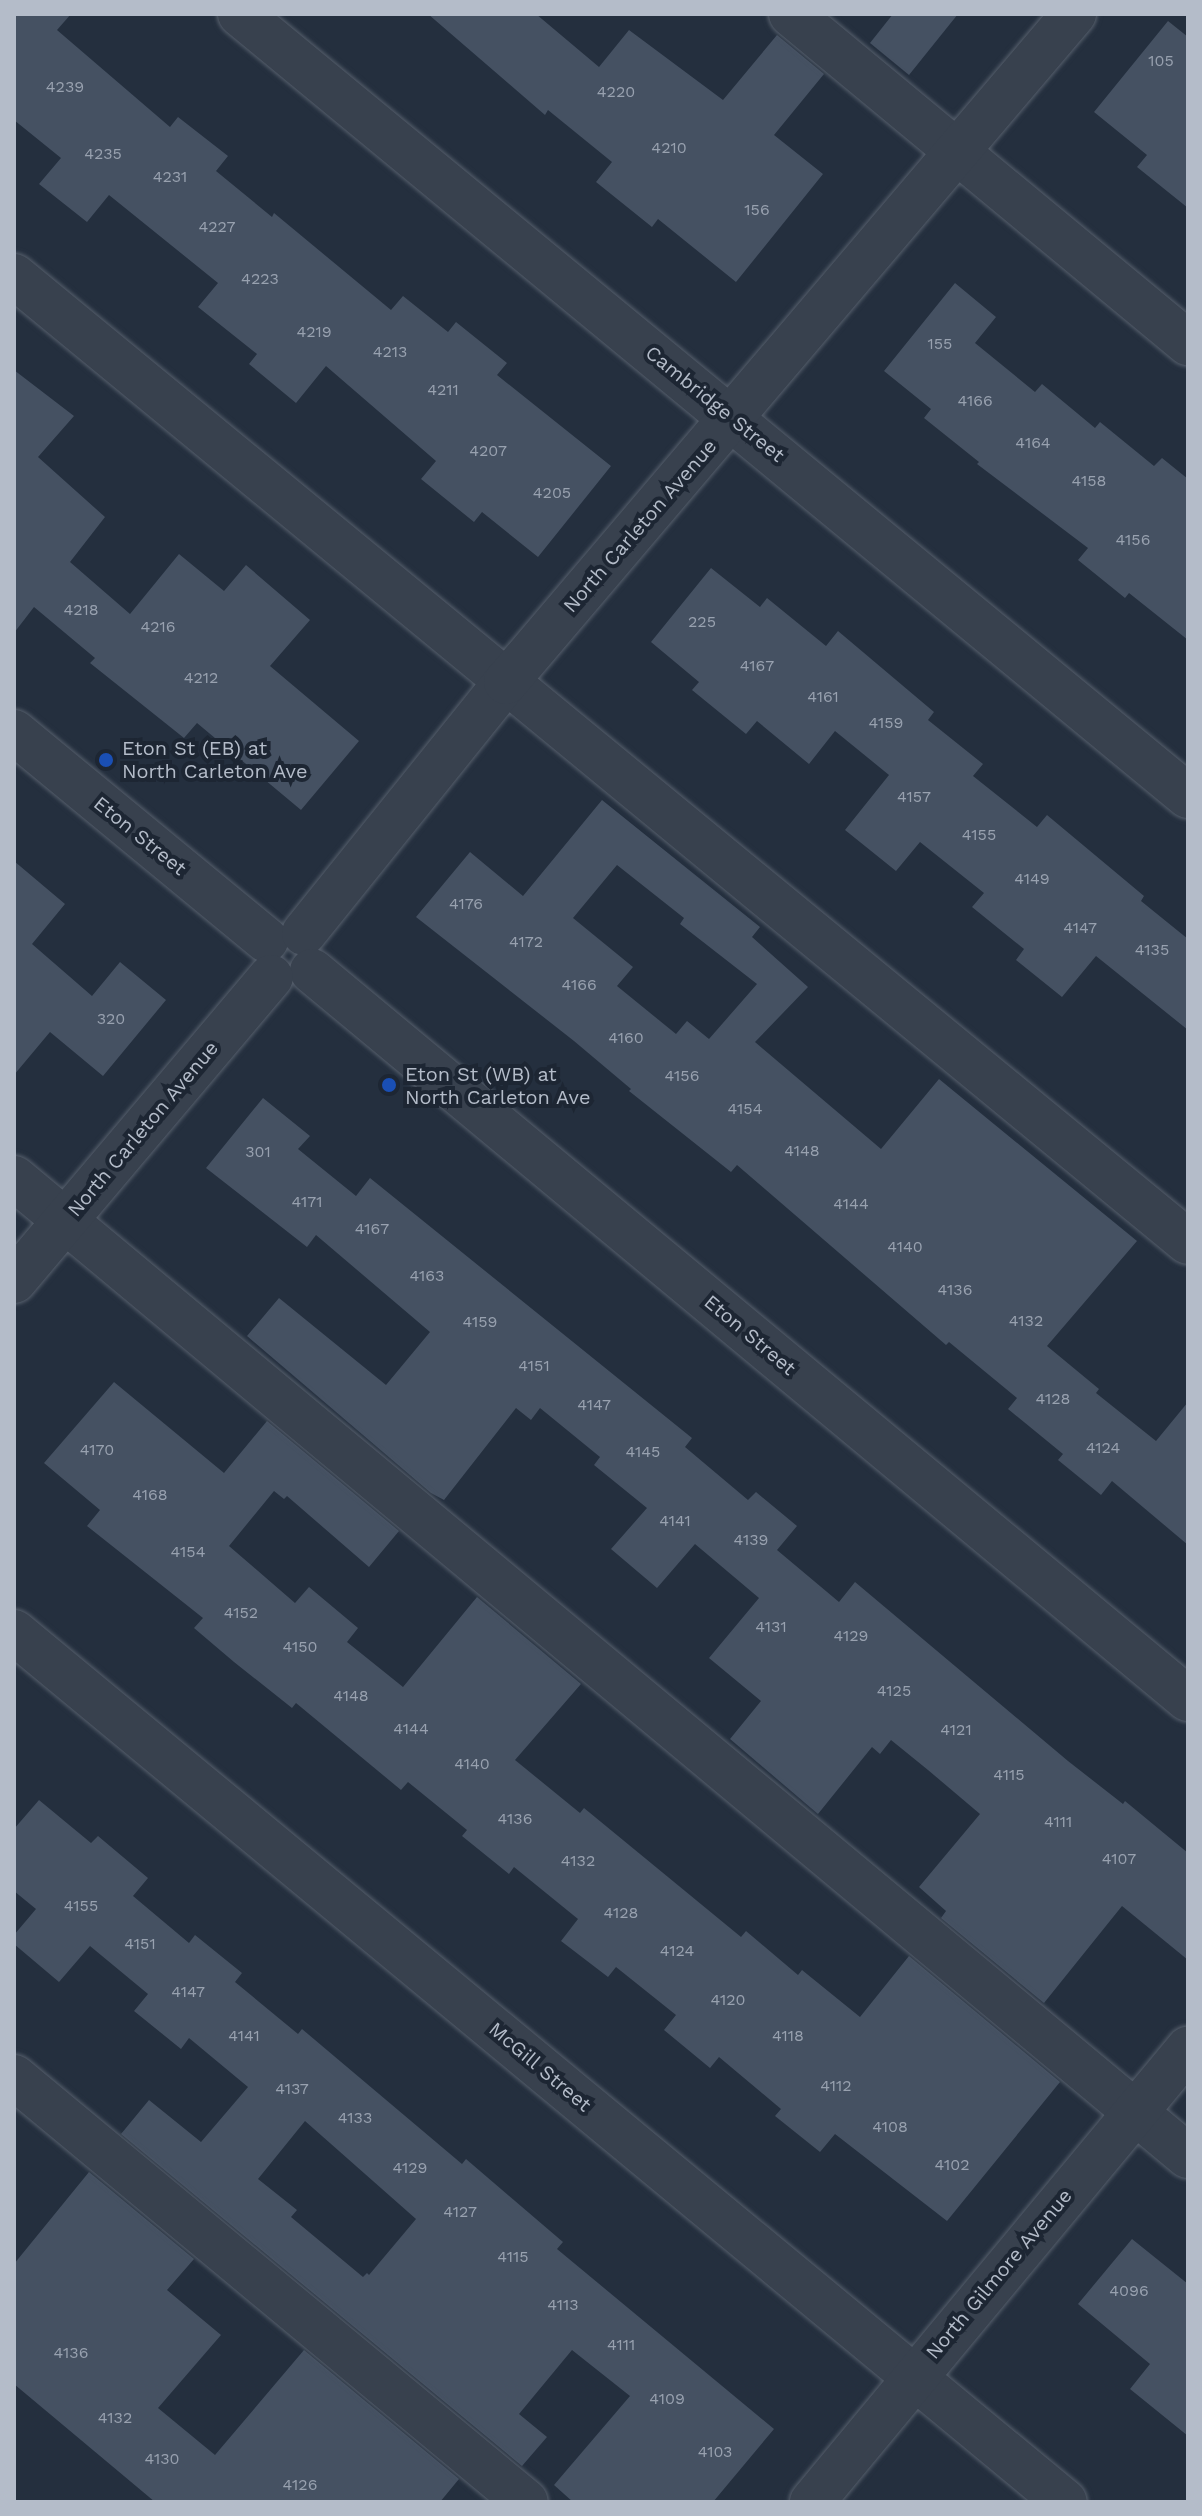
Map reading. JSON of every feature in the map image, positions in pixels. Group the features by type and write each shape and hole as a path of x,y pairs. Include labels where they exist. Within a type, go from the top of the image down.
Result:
{"street":[{"name":"Cambridge Street","path":"240,14 1188,796"},
{"path":"791,14 1188,343"},
{"name":"North Carleton Avenue","path":"14,1281 288,955 506,682 1074,14"},
{"path":"14,276 1188,1242"},
{"name":"Eton Street","path":"14,732 1188,1699"},
{"path":"14,1178 1188,2156"},
{"name":"McGill Street","path":"14,1632 1065,2502"},
{"name":"North Gilmore Avenue","path":"812,2502 1188,2049"},
{"path":"14,2077 526,2502"}],"building":[{"path":"14,14 71,14 57,30 170,127 178,117 228,156 216,171 272,217 274,213 391,310 403,296 448,332 456,322 507,363 497,375 611,466 538,557 482,512 474,522 421,479 436,461 326,366 296,403 249,364 257,354 198,307 218,283 109,195 87,222 39,184 61,158 14,120"},
{"path":"428,14 536,14 599,67 629,30 723,100 777,35 824,74 774,135 823,174 736,282 658,219 652,227 596,182 612,162 548,110 545,115"},
{"path":"893,14 958,14 909,75 870,43"},
{"path":"1168,21 1188,37 1188,208 1137,167 1147,155 1094,112"},
{"path":"955,283 996,317 975,343 1035,392 1042,384 1095,428 1100,422 1154,466 1162,458 1188,479 1188,640 1129,593 1125,598 1078,560 1088,548 977,464 979,462 924,418 931,409 884,371"},
{"path":"14,370 74,416 38,457 105,517 70,562 130,614 179,554 224,591 246,565 310,620 270,666 359,741 301,810 197,723 184,738 90,663 95,658 34,607 14,633"},
{"path":"711,568 760,607 767,598 826,646 838,631 934,712 928,720 983,764 973,776 1037,827 1047,815 1144,896 1141,901 1188,939 1188,1030 1096,956 1062,997 1016,960 1024,949 972,907 984,893 920,842 896,871 845,830 889,775 835,731 809,764 757,721 746,734 692,690 699,682 651,642"},
{"path":"602,800 760,927 752,937 808,987 755,1042 881,1149 939,1079 1137,1241 1047,1346 1099,1389 1096,1393 1156,1441 1188,1402 1188,1545 1112,1481 1101,1495 1058,1460 1063,1454 1008,1409 1017,1398 949,1342 946,1345 737,1165 731,1172 629,1091 631,1089 574,1041 416,917 470,852 523,896","holes":["617,865 684,918 680,924 757,984 709,1039 687,1021 676,1034 617,986 633,967 573,918"]},
{"path":"14,861 65,904 32,944 92,996 120,962 166,1000 103,1076 50,1032 14,1075"},
{"path":"263,1098 310,1136 298,1149 356,1196 370,1178 692,1438 685,1447 748,1500 756,1492 797,1526 777,1550 839,1602 855,1582 1068,1761 1123,1804 1125,1801 1188,1853 1188,1960 1122,1906 1044,2003 941,1918 946,1911 919,1887 980,1814 928,1770 891,1740 880,1754 872,1747 818,1814 730,1739 761,1701 709,1658 759,1598 695,1544 657,1588 611,1549 647,1508 594,1465 600,1457 540,1408 531,1420 516,1408 444,1500 431,1493 247,1336 279,1298 386,1385 430,1332 316,1235 307,1247 206,1168"},
{"path":"114,1382 224,1473 267,1421 399,1531 369,1567 287,1496 284,1499 274,1491 229,1546 295,1603 309,1587 358,1628 347,1642 403,1687 477,1597 581,1684 515,1760 580,1813 584,1808 741,1937 746,1931 798,1975 802,1970 860,2017 909,1956 1060,2082 947,2221 835,2134 820,2152 775,2116 781,2109 719,2057 710,2068 664,2030 676,2015 616,1967 608,1977 561,1941 578,1919 514,1867 509,1874 462,1836 467,1830 408,1782 401,1790 296,1703 292,1708 234,1662 194,1628 203,1618 87,1526 100,1510 44,1463"},
{"path":"39,1800 91,1843 98,1836 148,1878 133,1896 189,1943 195,1935 242,1973 235,1982 298,2034 302,2029 462,2164 466,2159 563,2242 557,2249 774,2429 713,2502 573,2502 554,2485 630,2396 572,2350 519,2414 547,2437 522,2466 121,2134 149,2100 201,2142 248,2087 189,2038 181,2049 134,2011 148,1994 90,1946 59,1982 14,1944 14,1935 36,1909 14,1891 14,1829","holes":["305,2121 416,2219 369,2275 367,2273 363,2277 291,2217 297,2210 258,2179"]},
{"path":"89,2172 194,2259 167,2290 221,2335 158,2408 215,2455 304,2350 459,2479 440,2502 155,2502 14,2384 14,2264"},
{"path":"1132,2239 1188,2284 1188,2436 1130,2389 1150,2364 1078,2304"}],"place":[{"name":"Eton St (EB) at North Carleton Ave","path":"106,760"},
{"name":"Eton St (WB) at North Carleton Ave","path":"389,1085"}]}
